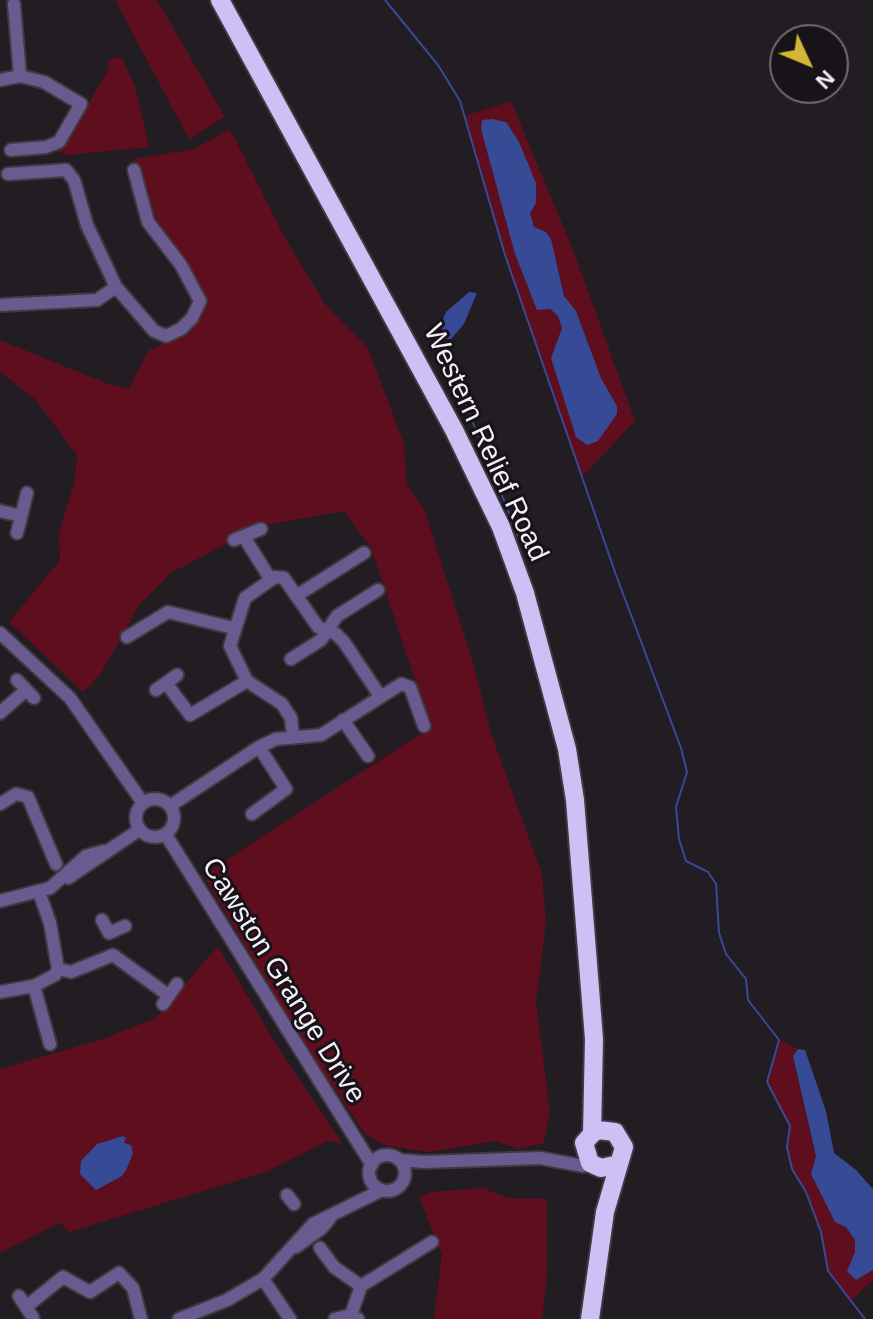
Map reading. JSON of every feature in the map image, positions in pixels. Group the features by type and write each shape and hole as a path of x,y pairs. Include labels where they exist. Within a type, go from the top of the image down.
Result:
{"highway":[{"name":"Western Relief Road","path":"220,0 454,430 501,527 525,593 560,719 575,800 589,951 595,1136"},
{"path":"590,1319 605,1212 603,1165 595,1136 618,1134 624,1147 603,1165"}],"street":[{"path":"14,4 20,76"},
{"path":"0,80 20,76 44,82 81,104 59,142 11,150"},
{"path":"8,174 66,170 74,180 87,225 116,287 154,331 166,336 181,329 192,318 200,301 181,265 148,222 134,170"},
{"path":"0,305 97,300 116,287"},
{"path":"17,533 27,493"},
{"path":"0,511 21,516"},
{"path":"261,529 239,538 271,580"},
{"path":"296,596 364,553"},
{"path":"293,736 291,718 282,704 247,681 233,657 233,628 245,598 271,580 281,576 312,620 344,642 380,696"},
{"path":"291,659 321,640 337,616 378,590"},
{"path":"127,637 168,612 233,628"},
{"path":"0,633 70,698 143,803"},
{"path":"167,682 190,715 247,681"},
{"path":"170,806 259,747 293,736 312,738 401,684 410,687 424,726"},
{"path":"0,713 25,690"},
{"path":"343,720 368,756"},
{"path":"252,814 286,789 259,747"},
{"path":"0,804 16,794 28,797 56,864"},
{"path":"160,800 170,806 174,821 166,835 154,838 139,830 136,812 143,803 160,800"},
{"path":"0,901 39,892 82,871 104,851 139,830"},
{"name":"Cawston Grange Drive","path":"166,835 372,1165"},
{"path":"0,992 34,986 55,975 58,969 50,923 39,892"},
{"path":"102,920 109,933 113,955 165,999 177,984"},
{"path":"109,933 125,926"},
{"path":"58,969 71,972 113,955"},
{"path":"34,986 50,1044"},
{"path":"547,1158 572,1153 595,1136"},
{"path":"365,1150 399,1160 424,1162 515,1157 547,1158 583,1166 603,1165"},
{"path":"365,1196 372,1165 384,1156"},
{"path":"399,1160 404,1168 404,1178"},
{"path":"188,1318 263,1279 293,1248 306,1242 330,1218 365,1196 398,1187 424,1162"},
{"path":"371,1180 382,1190"},
{"path":"335,1319 354,1317 361,1286 432,1242"},
{"path":"339,1249 324,1253 361,1286"},
{"path":"26,1307 63,1277 90,1292 119,1273 133,1288 141,1319"},
{"path":"263,1279 290,1319"}],"shaded area":[{"path":"115,0 157,0 225,117 189,139"},
{"path":"113,58 122,58 135,86 149,147 68,155 57,151 75,128 109,68 106,63"},
{"path":"511,101 573,250 635,421 582,477 505,255 465,116","holes":["506,122 536,203 530,213 534,227 546,232 551,239 564,296 576,311 601,378 617,406 598,440 551,358 562,328 558,316 550,309"]},
{"path":"230,129 286,240 325,304 368,348 404,444 407,485 424,509 473,662 491,733 542,874 546,922 536,1001 550,1111 544,1143 518,1149 497,1141 430,1152 387,1146 366,1135 304,1044 203,875 431,727 371,548 344,511 260,526 171,573 140,604 100,675 83,692 9,622 60,560 59,533 75,480 77,455 35,399 0,372 0,340 111,385 129,388 148,351 191,330 205,303 151,217 133,159 194,149"},
{"path":"218,946 284,1057 343,1144 328,1141 266,1172 69,1232 60,1223 0,1253 0,1069 103,1039 156,1018"},
{"path":"779,1040 798,1049 793,1057 816,1156 855,1240 856,1280 873,1270 873,1280 850,1302 828,1271 821,1232 806,1192 792,1169 787,1147 790,1126 767,1082"},
{"path":"483,1188 509,1198 547,1199 547,1277 542,1319 434,1319 442,1255 419,1197 432,1192"}],"water":[{"path":"482,120 506,122 519,142 536,183 536,203 530,213 534,227 546,232 551,239 564,296 576,311 601,378 617,406 617,414 598,441 587,445 576,437 551,358 562,328 558,316 550,309 537,310 515,254 481,129"},
{"path":"469,292 477,293 464,324 451,339 445,339 441,324 446,312"},
{"path":"798,1049 805,1050 826,1111 834,1153 856,1170 873,1189 873,1270 856,1280 847,1271 855,1252 855,1240 846,1227 835,1222 811,1174 816,1156 793,1056"},
{"path":"123,1136 126,1138 124,1143 131,1145 133,1153 127,1168 122,1176 96,1190 80,1174 81,1161 97,1144"}],"waterway":[{"path":"385,0 438,65 460,101 505,255 616,575 681,748 687,772 676,807 679,839 686,861 708,872 716,884 719,933 726,954 746,979 748,1000 779,1040 767,1082 790,1126 787,1147 792,1169 806,1192 821,1232 828,1271 865,1319"},
{"path":"445,339 443,364 465,403 521,543"}]}
